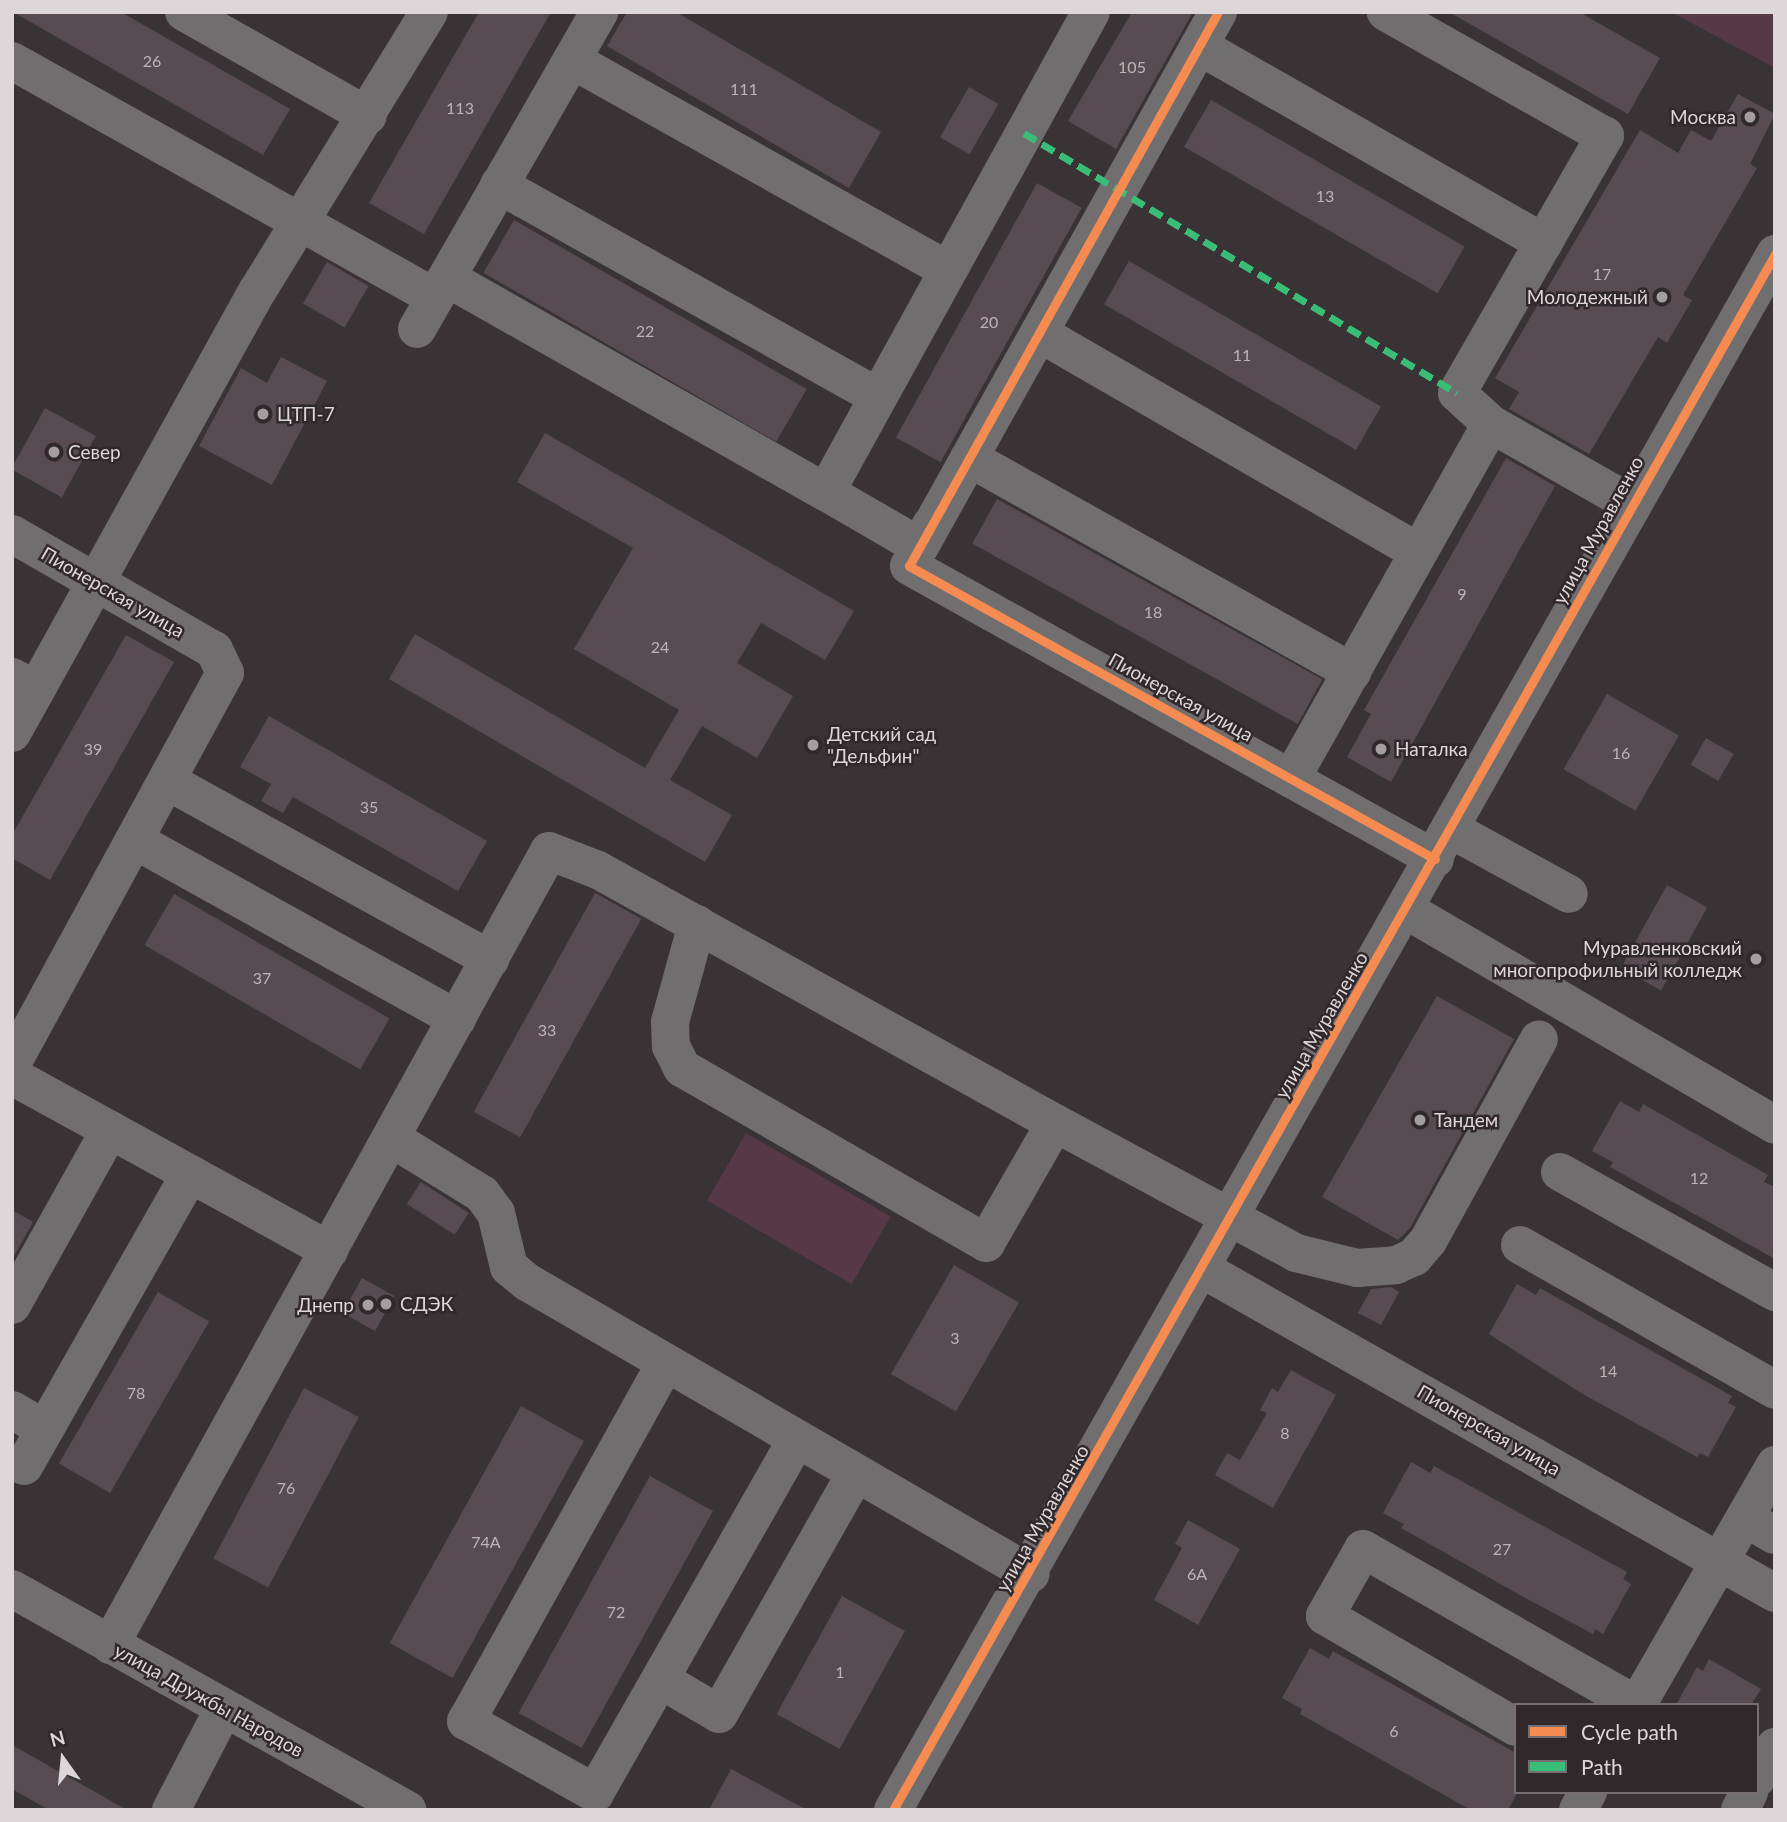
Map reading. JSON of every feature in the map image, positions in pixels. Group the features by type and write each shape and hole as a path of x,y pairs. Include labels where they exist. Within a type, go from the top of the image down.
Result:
{"street":[{"path":"184,12 368,116"},
{"path":"12,733 24,683 96,582 258,290 302,224 429,12"},
{"path":"433,301 600,12"},
{"path":"826,492 1091,12"},
{"path":"12,61 433,301 826,492 919,546 1218,12"},
{"path":"1386,12 1605,136 1457,393 1492,424 1632,504"},
{"path":"1199,46 1544,243"},
{"path":"572,60 947,270"},
{"path":"499,186 877,396"},
{"name":"улица Муравленко","path":"893,1810 1031,1574 1775,254"},
{"path":"1039,333 1418,552"},
{"path":"1291,779 1492,424"},
{"path":"969,458 1352,671"},
{"name":"Пионерская улица","path":"932,524 909,566 1291,779 1569,894"},
{"name":"Пионерская улица","path":"12,534 214,650 225,673 169,782"},
{"path":"12,1065 169,782 490,959"},
{"path":"136,841 457,1019"},
{"path":"110,1645 549,851 697,924 1296,1254 1357,1268 1379,1268 1414,1257 1428,1241 1539,1039"},
{"path":"1406,910 1775,1125"},
{"path":"697,924 670,1022 671,1046 682,1068 986,1243 1055,1123"},
{"path":"12,1076 329,1250"},
{"path":"12,1305 110,1130"},
{"path":"391,1138 482,1194 496,1213 509,1267 517,1275 854,1476 1031,1574"},
{"path":"1560,1172 1775,1292"},
{"path":"24,1466 190,1174"},
{"path":"1520,1245 1775,1390"},
{"name":"Пионерская улица","path":"1202,1269 1775,1593"},
{"path":"665,1364 466,1721 595,1793 796,1441"},
{"path":"12,1410 45,1429"},
{"path":"1638,1703 1720,1561 1760,1526 1775,1465"},
{"path":"661,1679 719,1714 854,1476"},
{"path":"1514,1726 1325,1616 1363,1549 1633,1703"},
{"name":"улица Дружбы Народов","path":"12,1589 407,1810"},
{"path":"171,1810 224,1708"},
{"path":"1578,1810 1587,1794"},
{"path":"1740,1810 1750,1794"}],"shaded area":[{"path":"1671,12 1775,12 1775,68"},
{"path":"746,1133 891,1216 852,1284 707,1201"}],"building":[{"path":"13,12 121,12 290,109 263,155"},
{"path":"479,12 551,12 424,234 369,203"},
{"path":"627,12 676,12 881,132 849,188 607,46"},
{"path":"1132,12 1193,12 1116,149 1068,121"},
{"path":"1449,12 1579,12 1660,58 1628,114"},
{"path":"969,87 998,104 969,154 940,137"},
{"path":"1738,94 1775,114 1750,164 1757,168 1683,295 1692,300 1667,343 1658,337 1589,454 1509,409 1519,392 1495,378 1640,130 1678,153 1691,130 1711,141"},
{"path":"1211,100 1465,246 1438,293 1184,147"},
{"path":"1037,183 1082,208 941,462 896,438"},
{"path":"514,220 807,389 776,442 484,273"},
{"path":"1129,261 1381,406 1356,450 1104,304"},
{"path":"327,262 369,286 345,328 303,304"},
{"name":"ЦТП-7","path":"281,357 327,381 272,485 199,446 241,368 267,383"},
{"name":"Север","path":"45,408 96,436 62,497 12,470"},
{"path":"545,433 854,611 825,660 761,623 737,663 793,696 757,758 702,726 670,780 732,815 705,862 389,679 415,634 645,768 679,710 574,649 633,548 517,482"},
{"path":"1506,458 1555,486 1391,782 1347,757 1371,714 1364,710"},
{"path":"997,499 1322,679 1298,724 972,544"},
{"path":"126,635 174,662 50,880 12,858 12,835"},
{"path":"1607,694 1679,735 1635,811 1564,769"},
{"path":"269,716 487,841 458,891 293,797 283,813 261,801 271,784 240,767"},
{"path":"1706,738 1734,754 1718,781 1690,765"},
{"path":"1667,885 1707,907 1661,990 1621,968"},
{"path":"595,893 641,919 520,1137 474,1112"},
{"path":"174,894 390,1018 360,1070 144,945"},
{"name":"Тандем","path":"1437,996 1514,1039 1410,1228 1398,1240 1322,1197"},
{"path":"1620,1101 1639,1112 1643,1104 1768,1175 1764,1182 1775,1187 1775,1259 1610,1167 1613,1162 1592,1151"},
{"path":"421,1182 469,1213 455,1235 407,1204"},
{"path":"12,1210 33,1222 12,1260"},
{"path":"954,1265 1019,1302 956,1412 891,1374"},
{"name":"Днепр","path":"362,1278 394,1296 375,1331 343,1313"},
{"path":"1517,1284 1536,1295 1540,1288 1732,1396 1728,1403 1736,1407 1708,1457 1700,1453 1697,1457 1581,1393 1489,1334"},
{"path":"1391,1287 1399,1292 1381,1325 1358,1313 1371,1289"},
{"path":"158,1292 209,1322 110,1493 59,1463"},
{"path":"1291,1370 1336,1395 1273,1508 1215,1475 1227,1453 1240,1460 1267,1413 1260,1410 1272,1388 1278,1392"},
{"path":"304,1388 359,1417 268,1588 213,1558"},
{"path":"521,1406 584,1441 453,1678 390,1643"},
{"path":"1411,1462 1430,1473 1434,1466 1627,1572 1623,1579 1631,1584 1603,1634 1595,1629 1593,1634 1520,1595 1401,1528 1404,1524 1383,1513"},
{"path":"650,1476 713,1511 582,1748 519,1713"},
{"path":"1188,1520 1240,1549 1198,1625 1154,1600 1182,1548 1175,1544"},
{"path":"842,1596 905,1631 840,1749 777,1714"},
{"path":"1310,1648 1329,1659 1333,1651 1514,1752 1516,1795 1508,1810 1471,1810 1300,1714 1302,1709 1282,1698"},
{"path":"1709,1659 1761,1689 1752,1703 1677,1703 1697,1667 1703,1671"},
{"path":"12,1745 127,1810 49,1810 12,1789"},
{"path":"731,1769 807,1810 709,1810"}],"marked path":[{"path":"1024,133 1457,393"}],"cycle path":[{"path":"1218,12 909,566 1435,859"},
{"path":"893,1810 1775,254"}],"place":[{"name":"Москва","path":"1750,117"},
{"name":"Молодежный","path":"1662,297"},
{"name":"ЦТП-7","path":"263,414"},
{"name":"Север","path":"54,452"},
{"name":"Детский сад \"Дельфин\"","path":"813,745"},
{"name":"Наталка","path":"1381,749"},
{"name":"Муравленковский многопрофильный колледж","path":"1756,959"},
{"name":"Тандем","path":"1420,1120"},
{"name":"СДЭК","path":"386,1304"},
{"name":"Днепр","path":"368,1305"}]}
